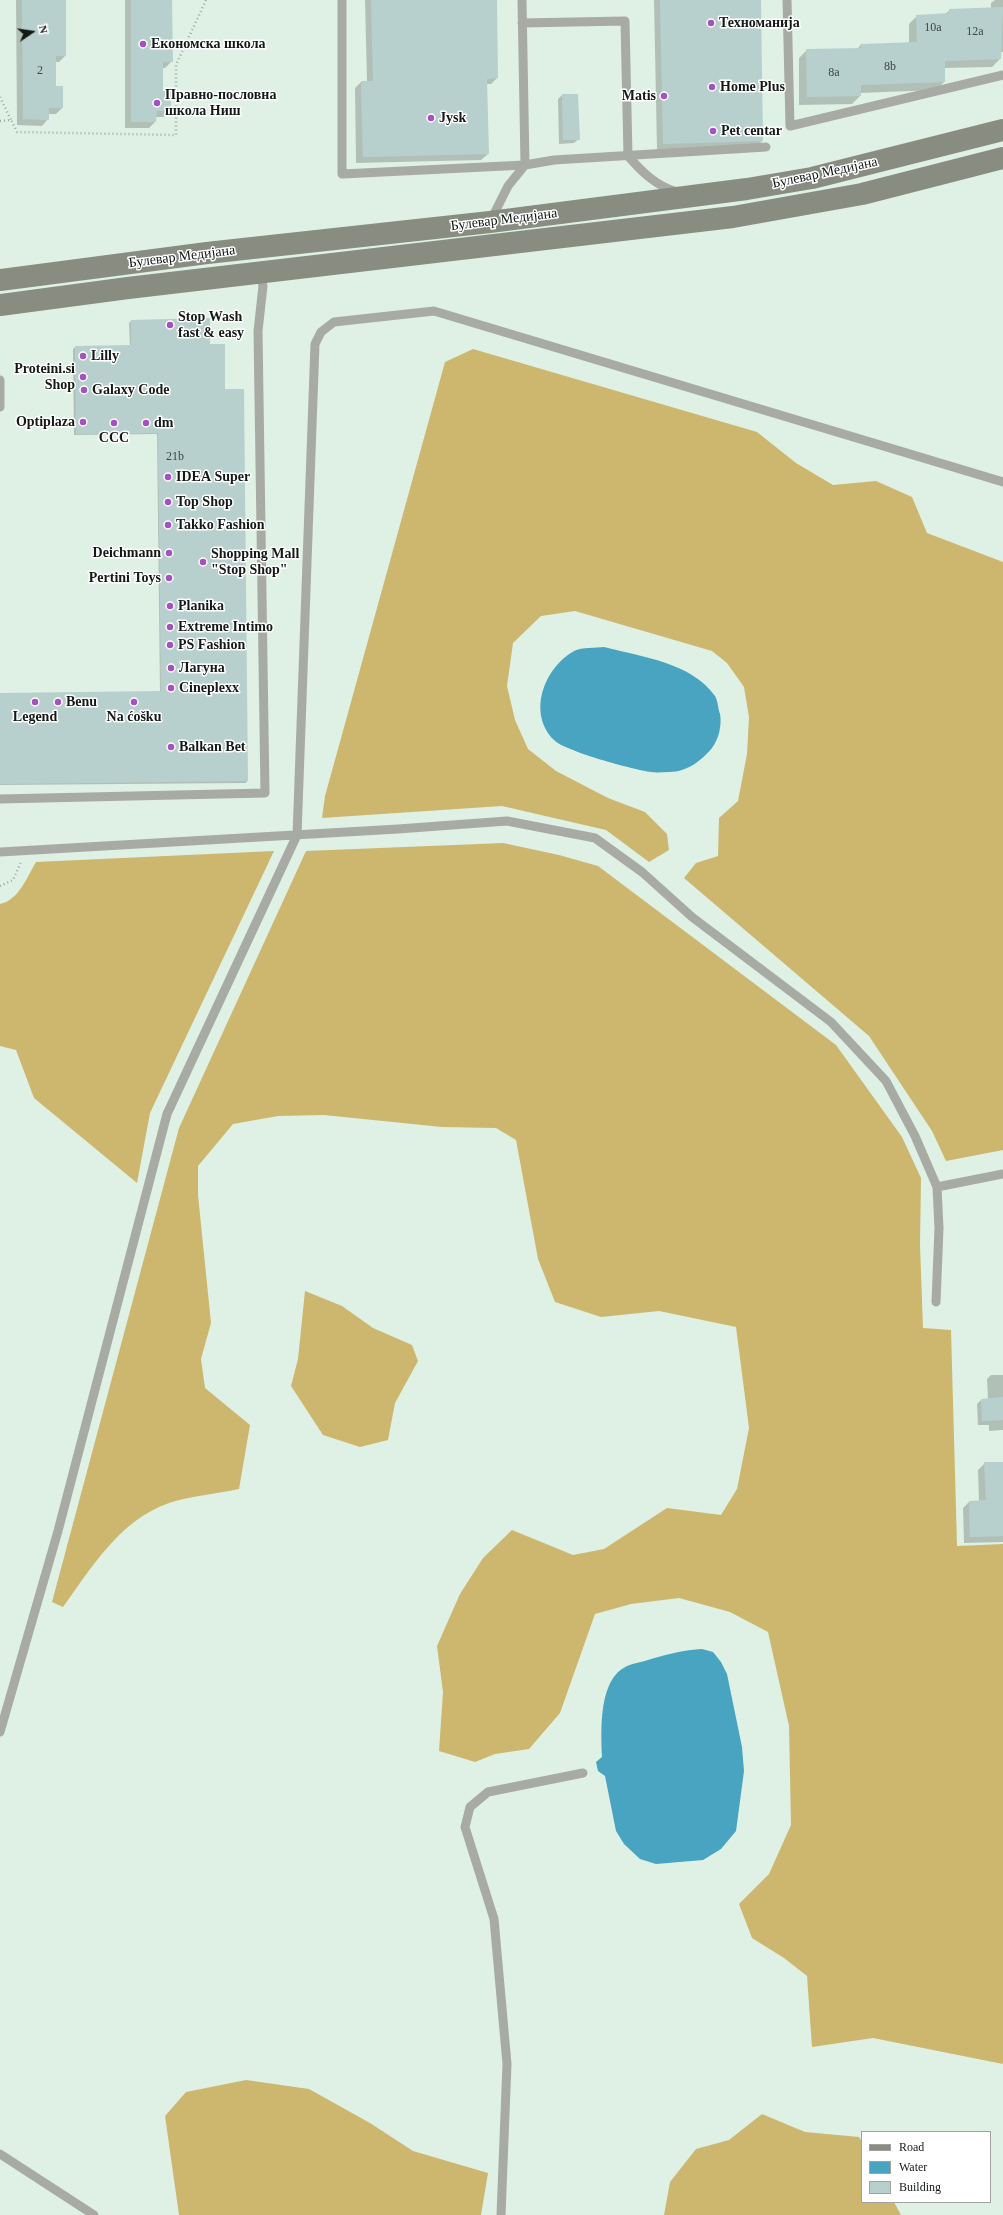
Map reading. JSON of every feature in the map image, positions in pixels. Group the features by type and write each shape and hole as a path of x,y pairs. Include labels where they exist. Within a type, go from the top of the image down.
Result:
{"main road":[{"name":"Булевар Медијана","path":"0,280 207,253 490,222 812,178 1003,130"},
{"name":"Булевар Медијана","path":"0,305 733,217 862,194 1003,158"}],"lane":[{"path":"342,0 342,174 525,165 554,160 766,148"},
{"path":"490,222 504,191 525,165 522,0"},
{"path":"787,0 790,126 1003,75"},
{"path":"522,24 625,22 628,156 646,176 657,184 682,194 696,195"},
{"path":"0,799 265,794 258,331 263,286 260,273"},
{"path":"0,1732 58,1531 167,1114 297,835 316,344 321,332 334,322 434,311 1003,482"},
{"path":"0,380 0,407"},
{"path":"0,852 507,821 595,838 642,872 692,917 830,1022 886,1081 915,1136 937,1187 939,1228 936,1302"},
{"path":"937,1187 1003,1174"},
{"path":"501,2215 507,2064 494,1918 465,1827 470,1807 488,1792 583,1773"},
{"path":"0,2154 94,2215"}],"path":[{"path":"0,97 17,132 176,135 176,65 206,0"},
{"path":"0,121 11,120"},
{"path":"0,886 13,880 27,851"}],"shaded area":[{"path":"473,349 757,432 796,463 833,485 876,481 912,497 927,533 1003,562 1003,1150 946,1161 932,1131 869,1036 684,878 696,863 718,856 719,818 738,801 747,754 749,717 744,687 727,663 712,651 575,611 541,616 513,643 507,686 515,720 528,749 556,771 608,798 645,812 667,834 669,850 649,862 606,830 502,806 322,818 325,796 445,362"},
{"path":"503,843 559,855 598,866 836,1045 902,1137 921,1178 920,1245 923,1328 951,1330 957,1546 1003,1544 1003,2064 873,2038 812,2047 807,1976 784,1958 752,1938 739,1904 769,1874 791,1825 789,1726 768,1632 730,1612 679,1598 631,1604 595,1614 560,1713 529,1749 495,1754 475,1762 439,1751 443,1692 437,1646 460,1594 483,1558 512,1530 573,1555 604,1549 667,1508 721,1515 737,1489 749,1428 736,1327 659,1311 601,1317 555,1302 538,1259 516,1140 496,1128 442,1127 324,1115 278,1116 233,1124 198,1166 198,1195 211,1323 201,1359 205,1388 250,1425 239,1489 169,1503 152,1511 136,1521 108,1546 63,1607 52,1602 179,1128 306,851"},
{"path":"274,851 150,1113 137,1183 34,1098 16,1050 0,1046 0,904 7,902 17,893 26,881 36,862"},
{"path":"305,1291 342,1306 373,1328 412,1345 418,1361 395,1403 388,1440 360,1447 323,1435 291,1386 298,1359"},
{"path":"246,2080 309,2089 370,2123 413,2151 488,2173 481,2215 179,2215 165,2116 186,2092"},
{"path":"762,2114 805,2132 859,2137 861,2140 861,2203 895,2203 901,2215 664,2215 670,2182 696,2149 729,2140"}],"water":[{"path":"604,647 664,662 679,668 693,675 715,696 721,722 712,748 703,757 688,768 676,772 643,771 585,754 571,749 554,740 546,729 542,717 541,704 547,680 554,668 574,651 585,648"},
{"path":"702,1649 713,1652 721,1662 727,1674 742,1747 744,1771 736,1831 721,1849 703,1860 656,1864 640,1859 624,1844 616,1831 605,1776 598,1771 596,1762 602,1757 601,1734 603,1707 611,1682 618,1673 627,1666 670,1654"}],"building":[{"path":"22,0 66,0 66,56 56,56 56,86 63,86 63,108 49,108 49,120 23,119"},
{"path":"131,0 172,0 173,62 163,62 163,91 171,91 171,111 157,111 156,122 131,122"},
{"path":"371,0 497,0 498,78 487,79 489,154 363,157 361,81 373,81"},
{"path":"660,0 761,0 763,141 663,144"},
{"path":"1003,7 1001,59 945,61 945,82 861,85 861,96 807,97 806,49 861,48 860,44 917,42 916,15 949,13 949,9"},
{"path":"562,94 578,94 580,140 563,140"},
{"name":"Shopping Mall \"Stop Shop\"","path":"210,318 210,344 225,344 225,389 244,389 248,781 0,784 0,693 161,691 158,433 76,434 75,346 131,345 131,320"},
{"path":"1003,1397 1003,1420 982,1421 981,1399"},
{"path":"984,1462 1003,1462 1003,1536 970,1537 969,1501 986,1500"}],"place":[{"name":"Техноманија","path":"711,23"},
{"name":"Економска школа","path":"143,44"},
{"name":"Home Plus","path":"712,87"},
{"name":"Matis","path":"664,96"},
{"name":"Правно-пословна школа Ниш","path":"157,103"},
{"name":"Jysk","path":"431,118"},
{"name":"Pet centar","path":"713,131"},
{"name":"Stop Wash fast & easy","path":"170,325"},
{"name":"Lilly","path":"83,356"},
{"name":"Proteini.si Shop","path":"83,377"},
{"name":"Galaxy Code","path":"84,390"},
{"name":"Optiplaza","path":"83,422"},
{"name":"CCC","path":"114,423"},
{"name":"dm","path":"146,423"},
{"name":"IDEA Super","path":"168,477"},
{"name":"Top Shop","path":"168,502"},
{"name":"Takko Fashion","path":"168,525"},
{"name":"Deichmann","path":"169,553"},
{"name":"Shopping Mall \"Stop Shop\"","path":"203,562"},
{"name":"Pertini Toys","path":"169,578"},
{"name":"Planika","path":"170,606"},
{"name":"Extreme Intimo","path":"170,627"},
{"name":"PS Fashion","path":"170,645"},
{"name":"Лагуна","path":"171,668"},
{"name":"Cineplexx","path":"171,688"},
{"name":"Legend","path":"35,702"},
{"name":"Benu","path":"58,702"},
{"name":"Na ćošku","path":"134,702"},
{"name":"Balkan Bet","path":"171,747"}]}
